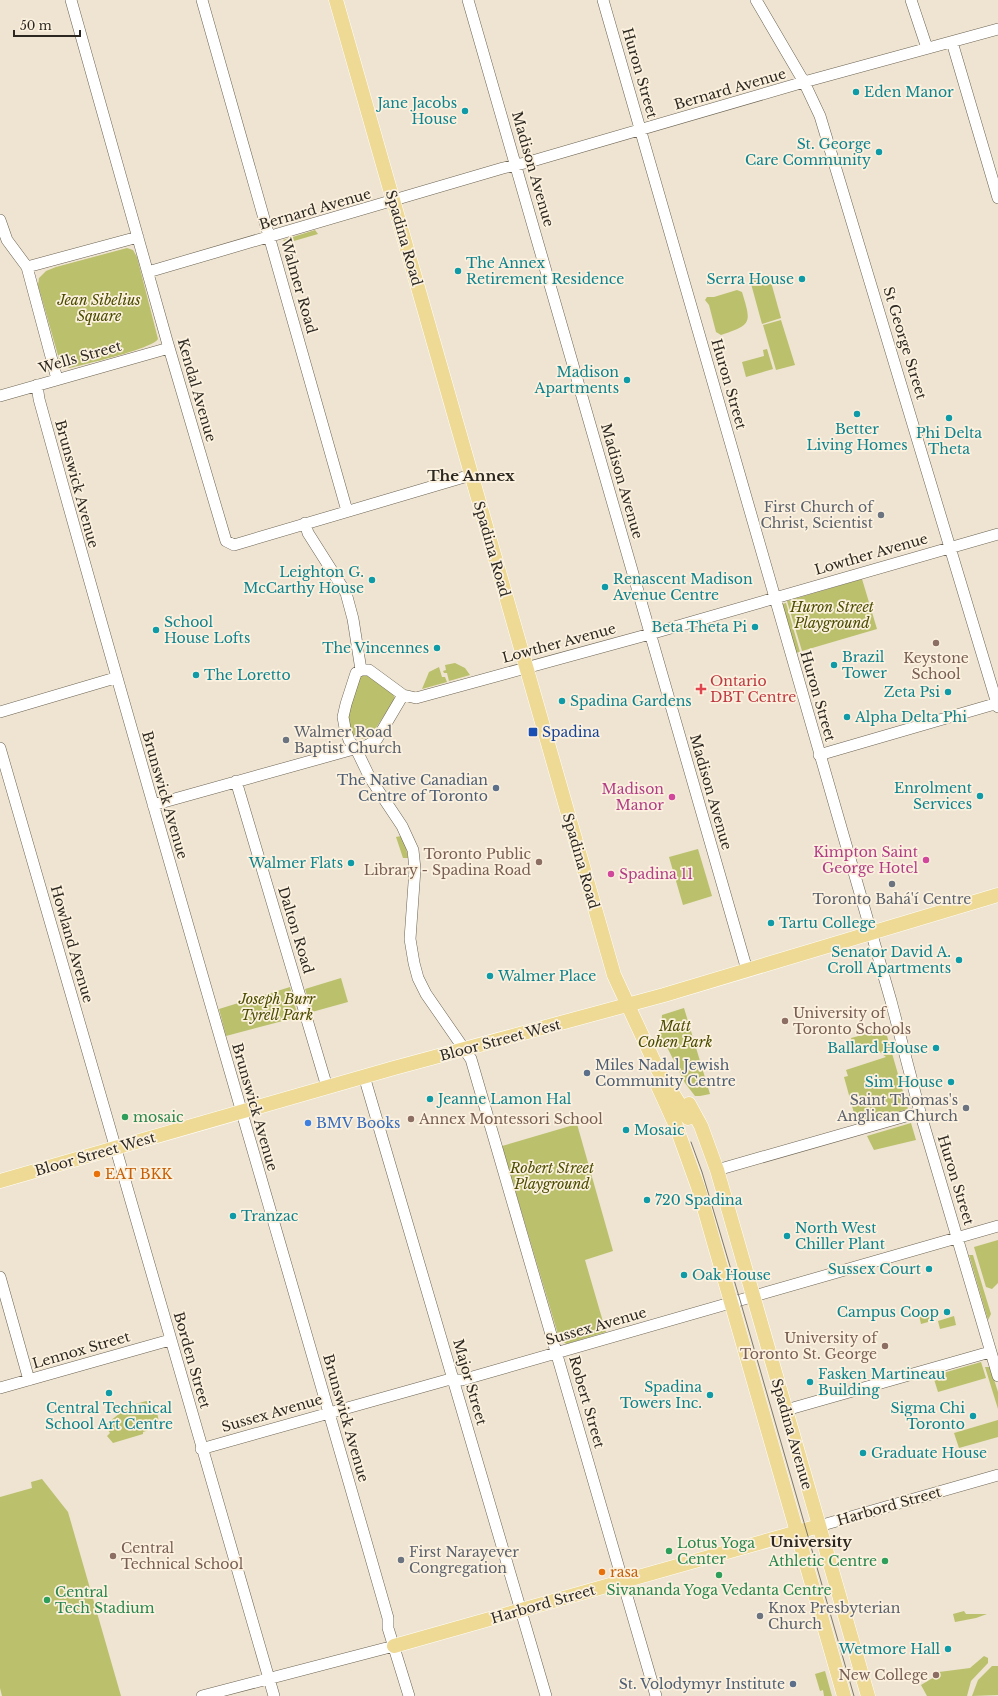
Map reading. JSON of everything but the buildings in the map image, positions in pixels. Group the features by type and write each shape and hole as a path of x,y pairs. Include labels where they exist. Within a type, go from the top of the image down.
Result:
{"main road":[{"name":"Spadina Road","path":"336,0 614,975 626,1005"},
{"name":"Bloor Street West","path":"0,1181 364,1076 626,1005 998,895"},
{"name":"Spadina Avenue","path":"626,1005 658,1070 657,1083 710,1148 868,1696"},
{"name":"Spadina Avenue","path":"658,1070 670,1076 686,1119 698,1187 844,1696"},
{"name":"Harbord Street","path":"394,1646 819,1526"}],"street":[{"name":"Kendal Avenue","path":"70,0 169,348 226,541 234,545 471,475"},
{"name":"Walmer Road","path":"202,0 347,511"},
{"name":"Madison Avenue","path":"468,0 747,970"},
{"name":"Huron Street","path":"603,0 870,932 920,1112 998,1376"},
{"name":"St George Street","path":"756,0 804,82 820,116 998,704"},
{"path":"912,0 927,48"},
{"name":"Bernard Avenue","path":"148,272 804,82 998,28"},
{"path":"952,42 998,198"},
{"path":"0,220 7,240 27,267 57,379"},
{"path":"27,267 138,237"},
{"name":"Wells Street","path":"0,396 169,348"},
{"name":"Brunswick Avenue","path":"37,385 39,399 115,678 329,1413 386,1611 388,1628 409,1696"},
{"path":"305,523 308,533 346,593 355,631 361,670"},
{"name":"Lowther Avenue","path":"404,695 416,698 650,634 998,534"},
{"path":"153,805 353,748 368,745 377,739 404,695 369,670 361,670 356,673 353,680 343,717 347,734 353,748 358,753 370,778 402,826 413,850 415,869 410,926 414,962 426,994 464,1050"},
{"path":"0,712 115,678"},
{"path":"819,755 998,704"},
{"name":"Howland Avenue","path":"0,748 115,1148"},
{"name":"Dalton Road","path":"236,781 327,1087"},
{"name":"Robert Street","path":"464,1050 471,1059 656,1696"},
{"name":"Major Street","path":"364,1076 455,1380 546,1696"},
{"path":"717,1170 920,1112"},
{"name":"Borden Street","path":"115,1148 201,1449 274,1696"},
{"name":"Sussex Avenue","path":"201,1449 447,1380 462,1380 998,1226"},
{"path":"0,1277 29,1380"},
{"name":"Lennox Street","path":"0,1388 170,1340"},
{"path":"786,1410 990,1352"},
{"name":"Harbord Street","path":"819,1526 998,1475"},
{"name":"Harbord Street","path":"202,1696 394,1646"}],"green space":[{"path":"315,230 318,234 287,243 283,240"},
{"name":"Jean Sibelius Square","path":"127,248 133,250 137,257 158,339 153,343 131,352 70,368 64,366 59,359 38,285 39,278 46,271 56,267"},
{"path":"769,275 781,318 762,324 750,280"},
{"path":"737,290 742,292 747,310 747,321 739,328 721,335 716,332 709,305 705,300 707,297 714,297"},
{"path":"781,320 795,365 776,370 763,325"},
{"path":"767,349 773,369 746,377 742,362 764,356 763,350"},
{"name":"Huron Street Playground","path":"862,579 877,629 802,651 787,601"},
{"path":"786,603 800,652 796,653 782,604"},
{"path":"455,663 465,668 470,675 449,681 447,673 444,673 443,671 446,670 445,665"},
{"path":"439,667 442,677 445,677 447,682 422,689 429,672"},
{"path":"365,675 369,676 393,694 395,699 370,737 365,739 356,737 350,730 348,725 348,714 358,678"},
{"path":"401,836 405,843 408,858 403,858 396,837"},
{"path":"698,849 712,896 683,905 669,857"},
{"path":"341,978 348,1002 312,1012 305,989"},
{"name":"Joseph Burr Tyrell Park","path":"290,987 298,1017 226,1036 219,1009"},
{"name":"Matt Cohen Park","path":"684,1008 710,1094 695,1096 685,1083 668,1049 660,1042 662,1015"},
{"path":"885,1029 908,1109 857,1124 844,1077 848,1076 846,1070 886,1057 876,1049 867,1046 855,1052 851,1038"},
{"path":"911,1123 916,1140 874,1150 867,1136"},
{"name":"Robert Street Playground","path":"577,1124 613,1251 585,1260 606,1332 566,1344 559,1338 502,1146"},
{"path":"998,1240 998,1283 992,1289 986,1287 974,1247"},
{"path":"969,1255 973,1255 991,1314 988,1320"},
{"path":"932,1311 935,1320 921,1324 919,1315"},
{"path":"954,1316 956,1325 940,1329 938,1321"},
{"path":"981,1362 986,1378 938,1392 933,1376"},
{"path":"985,1367 990,1367 998,1392 998,1409"},
{"path":"146,1401 149,1402 154,1411 157,1412 159,1422 149,1430 143,1432 143,1434 113,1443 107,1436 110,1433 105,1425 129,1406"},
{"path":"998,1420 998,1437 959,1448 954,1433"},
{"name":"Central Tech Stadium","path":"42,1479 68,1512 121,1696 2,1696 0,1688 0,1497 32,1488 31,1482"},
{"path":"964,1611 966,1614 987,1614 976,1618 955,1622 953,1614"},
{"path":"984,1656 988,1658 988,1663 971,1681 967,1696 927,1696 921,1685 936,1676 934,1672 970,1668"},
{"path":"992,1666 998,1666 998,1695 972,1696 978,1680"},
{"path":"825,1671 832,1696 824,1696 823,1690 820,1691 815,1674"}],"tram line":[{"path":"691,1142 702,1172 740,1300 854,1696"}],"place":[{"name":"Eden Manor","path":"856,92"},
{"name":"Jane Jacobs House","path":"465,111"},
{"name":"St. George Care Community","path":"879,152"},
{"name":"The Annex Retirement Residence","path":"458,271"},
{"name":"Serra House","path":"802,279"},
{"name":"Madison Apartments","path":"627,380"},
{"name":"Better Living Homes","path":"857,414"},
{"name":"Phi Delta Theta","path":"949,418"},
{"name":"First Church of Christ, Scientist","path":"881,515"},
{"name":"Leighton G. McCarthy House","path":"372,580"},
{"name":"Renascent Madison Avenue Centre","path":"605,587"},
{"name":"Beta Theta Pi","path":"755,627"},
{"name":"School House Lofts","path":"156,630"},
{"name":"Keystone School","path":"936,643"},
{"name":"The Vincennes","path":"437,648"},
{"name":"Brazil Tower","path":"834,665"},
{"name":"The Loretto","path":"196,675"},
{"name":"Ontario DBT Centre","path":"701,689"},
{"name":"Zeta Psi","path":"948,692"},
{"name":"Spadina Gardens","path":"562,701"},
{"name":"Alpha Delta Phi","path":"847,717"},
{"name":"Spadina","path":"533,732"},
{"name":"Walmer Road Baptist Church","path":"286,740"},
{"name":"The Native Canadian Centre of Toronto","path":"496,788"},
{"name":"Enrolment Services","path":"980,796"},
{"name":"Madison Manor","path":"672,797"},
{"name":"Kimpton Saint George Hotel","path":"926,860"},
{"name":"Toronto Public Library - Spadina Road","path":"539,862"},
{"name":"Walmer Flats","path":"351,863"},
{"name":"Spadina 11","path":"611,874"},
{"name":"Toronto Bahá'í Centre","path":"892,884"},
{"name":"Tartu College","path":"771,923"},
{"name":"Senator David A. Croll Apartments","path":"959,960"},
{"name":"Walmer Place","path":"490,976"},
{"name":"University of Toronto Schools","path":"785,1021"},
{"name":"Ballard House","path":"936,1048"},
{"name":"Miles Nadal Jewish Community Centre","path":"587,1073"},
{"name":"Sim House","path":"951,1082"},
{"name":"Jeanne Lamon Hal","path":"430,1099"},
{"name":"Saint Thomas's Anglican Church","path":"966,1108"},
{"name":"mosaic","path":"125,1117"},
{"name":"Annex Montessori School","path":"411,1119"},
{"name":"BMV Books","path":"308,1123"},
{"name":"Mosaic","path":"626,1130"},
{"name":"EAT BKK","path":"97,1174"},
{"name":"720 Spadina","path":"647,1200"},
{"name":"Tranzac","path":"233,1216"},
{"name":"North West Chiller Plant","path":"787,1236"},
{"name":"Sussex Court","path":"929,1269"},
{"name":"Oak House","path":"684,1275"},
{"name":"Campus Coop","path":"947,1312"},
{"name":"University of Toronto St. George","path":"885,1346"},
{"name":"Fasken Martineau Building","path":"810,1382"},
{"name":"Central Technical School Art Centre","path":"109,1393"},
{"name":"Spadina Towers Inc.","path":"710,1395"},
{"name":"Sigma Chi Toronto","path":"973,1416"},
{"name":"Graduate House","path":"863,1453"},
{"name":"Lotus Yoga Center","path":"669,1551"},
{"name":"Central Technical School","path":"113,1556"},
{"name":"First Narayever Congregation","path":"401,1560"},
{"name":"Athletic Centre","path":"885,1561"},
{"name":"rasa","path":"602,1572"},
{"name":"Sivananda Yoga Vedanta Centre","path":"719,1575"},
{"name":"Central Tech Stadium","path":"47,1600"},
{"name":"Knox Presbyterian Church","path":"760,1616"},
{"name":"Wetmore Hall","path":"948,1649"},
{"name":"New College","path":"936,1675"},
{"name":"St. Volodymyr Institute","path":"793,1684"}],"district":[{"name":"The Annex","path":"471,475"},
{"name":"University","path":"811,1541"}]}
